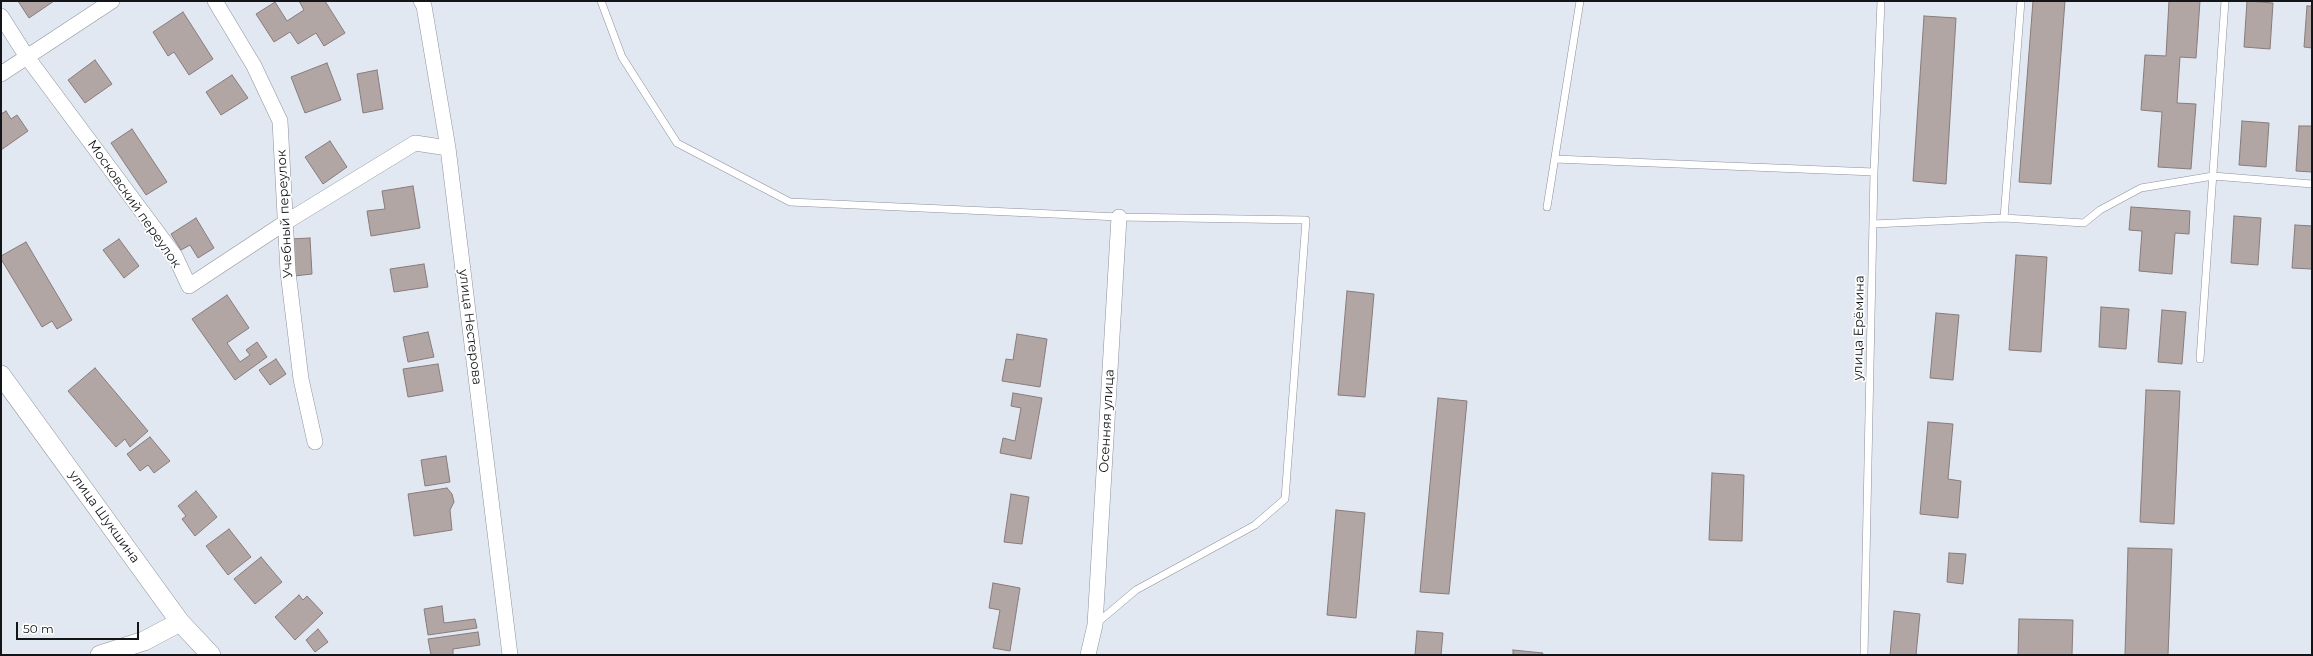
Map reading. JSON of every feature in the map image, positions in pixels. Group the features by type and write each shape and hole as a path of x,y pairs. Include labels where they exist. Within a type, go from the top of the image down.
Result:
{"street":[{"path":"1,74 112,1"},
{"name":"Учебный переулок","path":"215,1 254,66 280,121 288,272 301,379 315,442"},
{"name":"улица Нестерова","path":"421,1 424,6 448,148 510,655"},
{"name":"Московский переулок","path":"1,16 26,57 175,256 189,286 286,222 415,143 448,148"},
{"name":"Осенняя улица","path":"1088,655 1095,624 1119,217"},
{"name":"улица Шукшина","path":"1,375 180,622 210,655"},
{"path":"100,655 144,641 180,622"}],"lane":[{"path":"601,1 622,57 677,143 790,202 1119,217 1306,220 1285,499 1255,525 1136,590 1095,624"},
{"path":"1547,207 1580,1"},
{"name":"улица Ерёмина","path":"1864,655 1874,172 1881,1"},
{"path":"2004,218 2021,1"},
{"path":"2200,359 2225,1"},
{"path":"1555,159 1874,172"},
{"path":"1873,224 2004,218 2084,223 2100,210 2141,188 2213,176 2312,184"}],"building":[{"path":"18,1 54,1 29,18"},
{"path":"299,1 325,1 345,33 324,46 316,33 298,44 290,32 274,42 256,14 275,2 287,21 304,10"},
{"path":"2033,1 2065,1 2051,184 2019,182"},
{"path":"2169,1 2200,1 2196,58 2180,57 2177,103 2196,104 2191,169 2158,167 2162,112 2141,110 2145,55 2166,56"},
{"path":"2247,1 2273,3 2270,49 2244,47"},
{"path":"2307,6 2312,6 2312,48 2304,47"},
{"path":"183,12 213,59 189,75 174,52 168,56 153,32"},
{"path":"1924,16 1956,18 1946,184 1913,181"},
{"path":"95,60 112,84 85,103 68,80"},
{"path":"327,63 341,100 305,113 291,77"},
{"path":"377,70 383,109 363,113 357,74"},
{"path":"232,75 248,98 221,115 206,92"},
{"path":"6,111 11,119 17,115 28,131 1,150 1,114"},
{"path":"2242,121 2269,123 2266,167 2239,165"},
{"path":"2299,126 2312,126 2312,172 2296,171"},
{"path":"132,129 167,182 146,195 111,143"},
{"path":"330,141 347,167 323,184 305,157"},
{"path":"413,186 420,228 371,236 367,211 385,209 382,191"},
{"path":"2131,207 2190,211 2189,234 2175,233 2172,274 2139,271 2142,231 2129,230"},
{"path":"2234,216 2261,218 2258,265 2231,263"},
{"path":"196,218 214,248 198,258 190,245 181,250 171,234"},
{"path":"2295,225 2312,226 2312,269 2292,268"},
{"path":"310,238 312,274 294,276 291,239"},
{"path":"119,239 139,266 124,278 103,250"},
{"path":"26,242 72,320 57,329 52,321 42,327 1,259 1,256"},
{"path":"2016,255 2047,257 2041,352 2009,350"},
{"path":"424,264 428,287 394,292 390,269"},
{"path":"1347,291 1374,294 1365,397 1338,395"},
{"path":"227,295 249,328 227,343 240,362 250,355 246,350 257,342 267,357 235,380 192,319"},
{"path":"2101,307 2129,309 2126,349 2099,347"},
{"path":"2162,310 2186,312 2182,364 2158,362"},
{"path":"1936,313 1959,315 1953,380 1930,378"},
{"path":"428,332 434,357 408,362 403,337"},
{"path":"1017,334 1047,339 1040,387 1002,381 1006,359 1013,360"},
{"path":"276,359 286,374 270,385 259,370"},
{"path":"438,364 443,391 408,397 403,369"},
{"path":"95,368 148,431 130,447 125,439 116,447 68,391"},
{"path":"2146,390 2180,391 2174,524 2140,522"},
{"path":"1013,393 1042,398 1031,459 1000,453 1003,438 1015,441 1021,408 1011,406"},
{"path":"1438,398 1467,401 1449,594 1420,592"},
{"path":"1928,422 1953,424 1948,479 1961,481 1958,518 1920,514"},
{"path":"150,437 170,461 154,473 148,465 140,471 127,454"},
{"path":"446,456 450,482 425,486 421,460"},
{"path":"1712,473 1744,475 1742,541 1709,540"},
{"path":"447,488 452,494 454,502 450,510 452,530 414,536 408,494"},
{"path":"196,491 217,517 195,536 182,519 186,516 178,506"},
{"path":"1011,494 1029,497 1022,544 1004,542"},
{"path":"1336,510 1365,513 1356,618 1327,615"},
{"path":"229,529 251,557 228,575 206,546"},
{"path":"2128,548 2172,549 2168,655 2125,655"},
{"path":"1949,553 1966,554 1963,584 1947,582"},
{"path":"261,557 282,582 255,604 234,579"},
{"path":"993,583 1020,588 1010,651 993,648 1000,610 989,608"},
{"path":"299,595 303,600 307,596 323,613 295,640 275,617"},
{"path":"442,606 444,623 475,619 477,628 428,635 424,609"},
{"path":"1894,611 1920,614 1916,655 1890,655"},
{"path":"2019,619 2073,620 2072,655 2018,655"},
{"path":"318,629 328,642 315,652 306,640"},
{"path":"1417,631 1443,633 1441,655 1415,655"},
{"path":"478,632 480,645 453,649 453,655 431,655 428,639"},
{"path":"1513,650 1543,653 1542,655 1513,655"}]}
